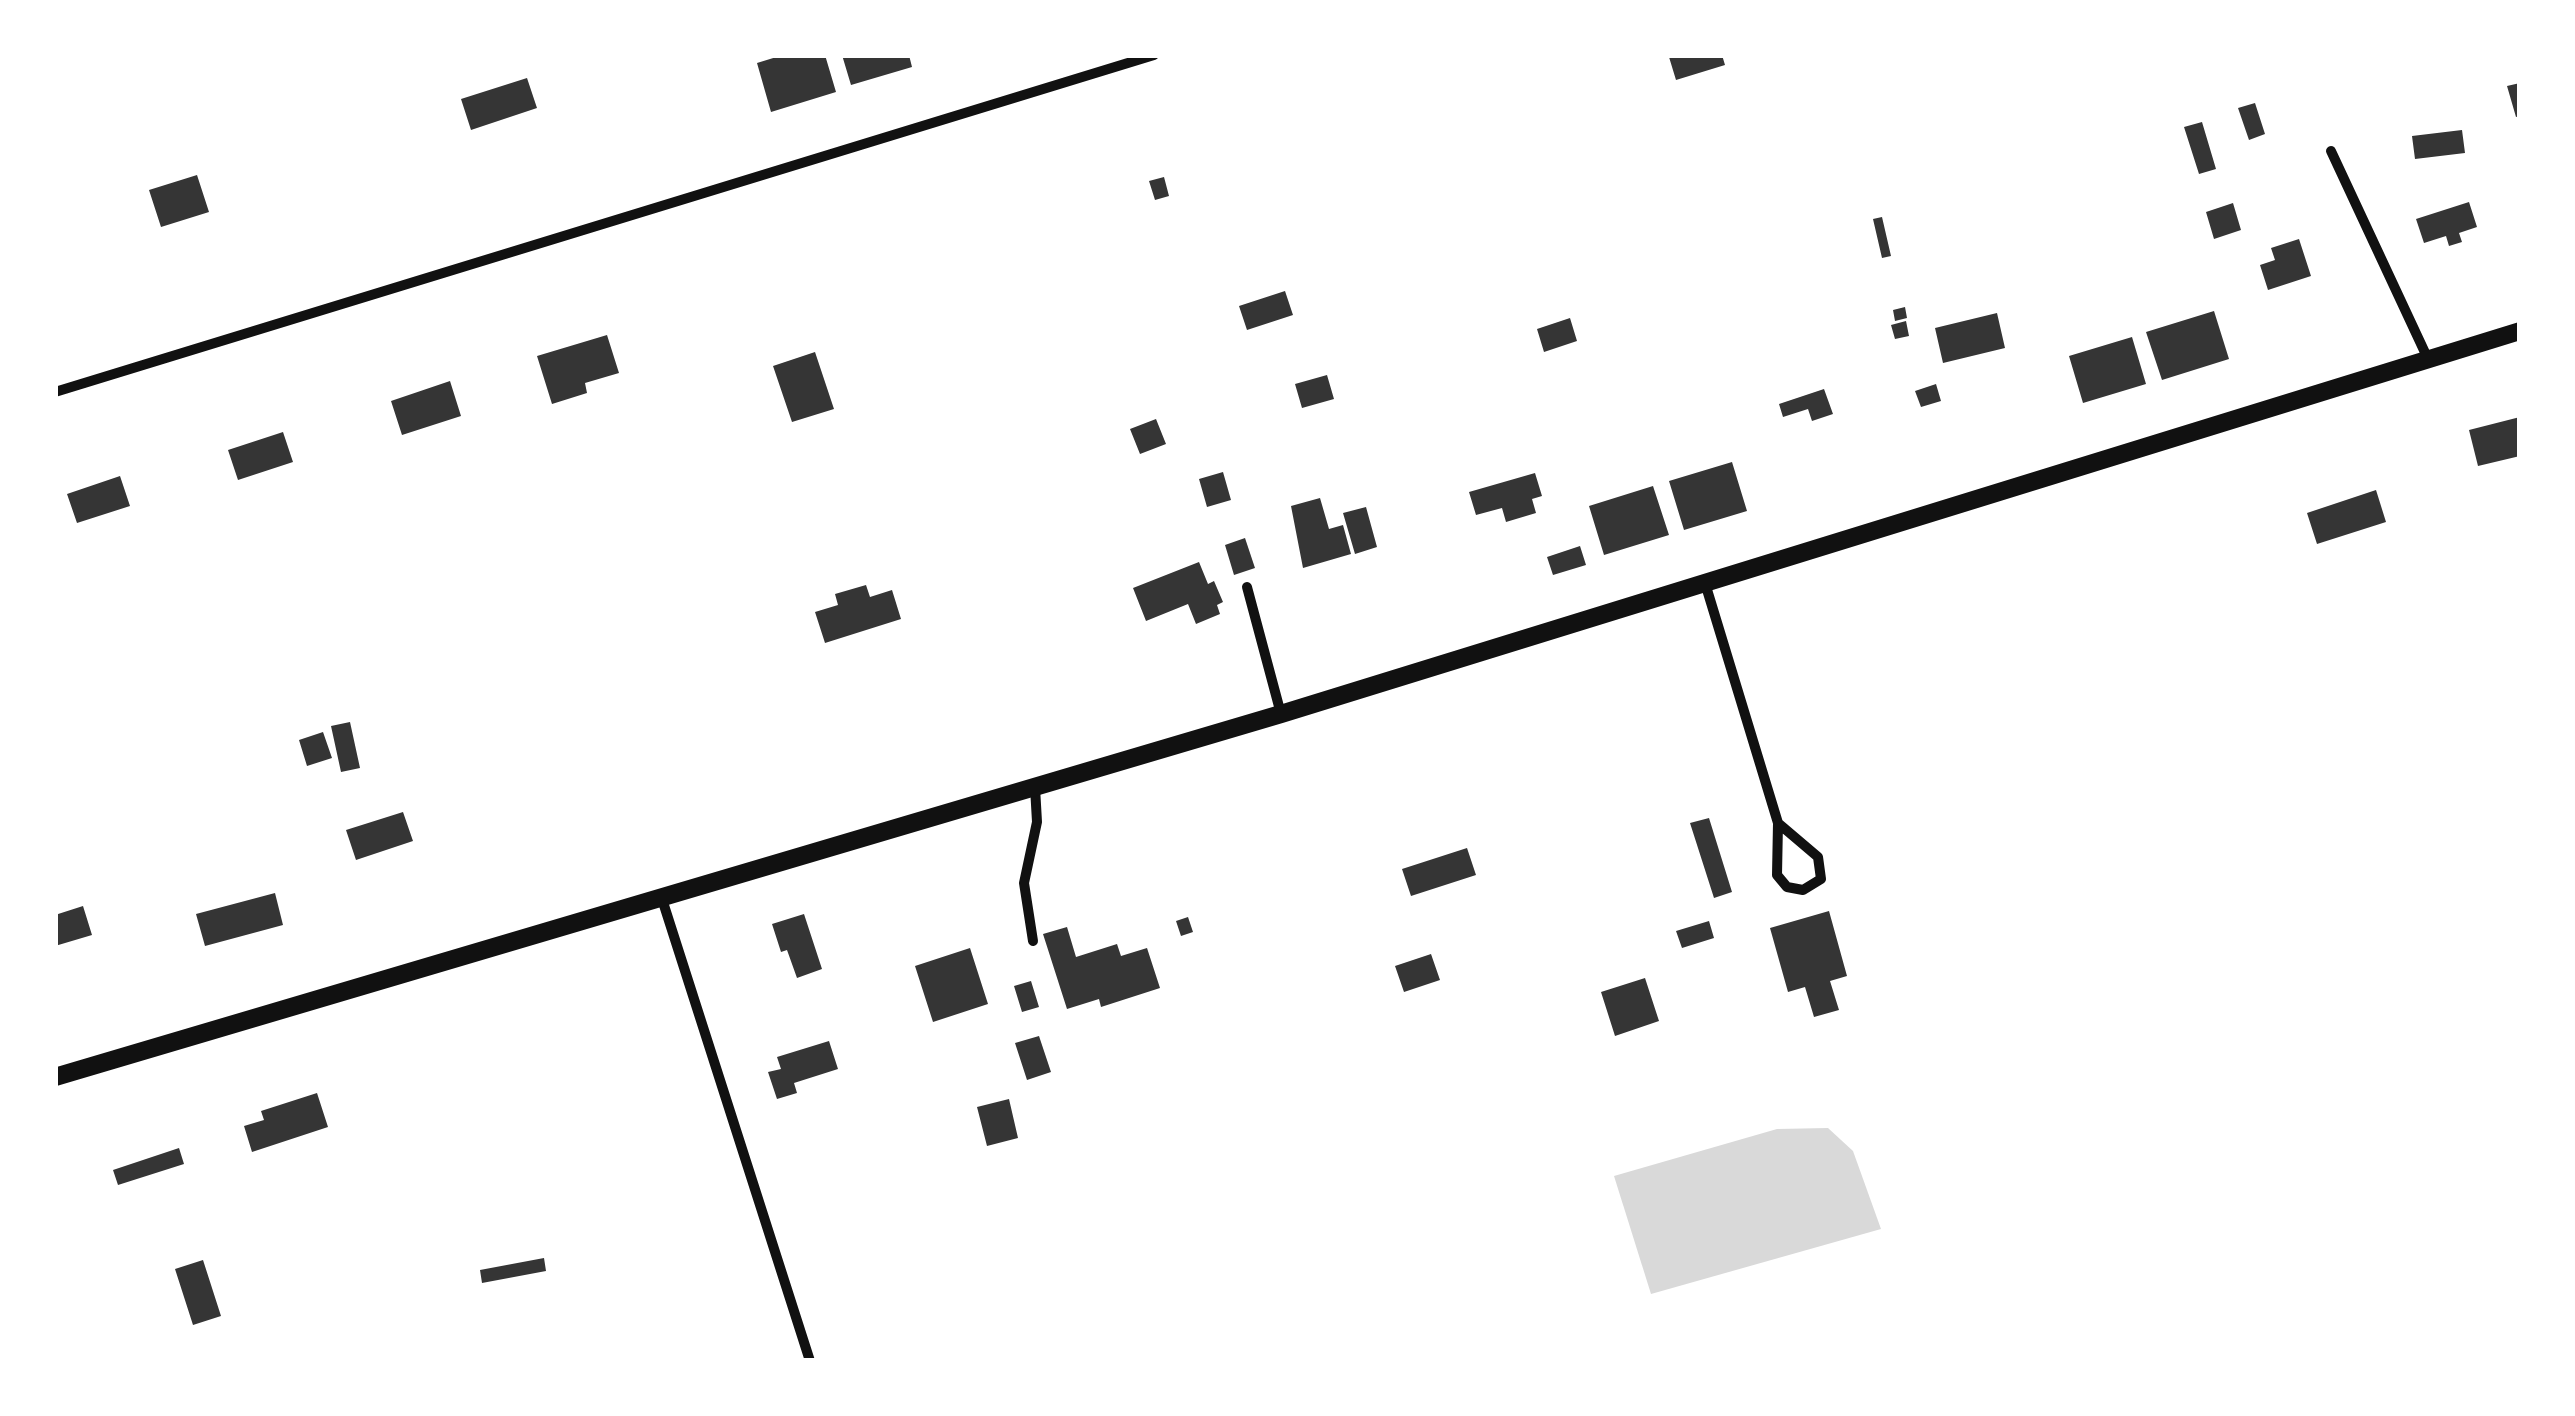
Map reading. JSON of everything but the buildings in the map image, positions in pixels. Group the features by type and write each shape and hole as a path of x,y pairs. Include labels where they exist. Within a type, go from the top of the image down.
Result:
{"street":[{"path":"55,392 1154,55"},
{"path":"2331,151 2428,359"},
{"path":"55,1077 1282,714 2520,330"},
{"path":"1705,583 1778,823 1777,875 1787,888 1803,890 1821,879 1818,857 1778,823"},
{"path":"1247,587 1282,714"},
{"path":"1033,942 1024,882 1038,822 1035,788"},
{"path":"662,898 810,1361"}],"shaded area":[{"path":"1828,1128 1853,1151 1881,1229 1651,1294 1614,1176 1777,1129"}]}
